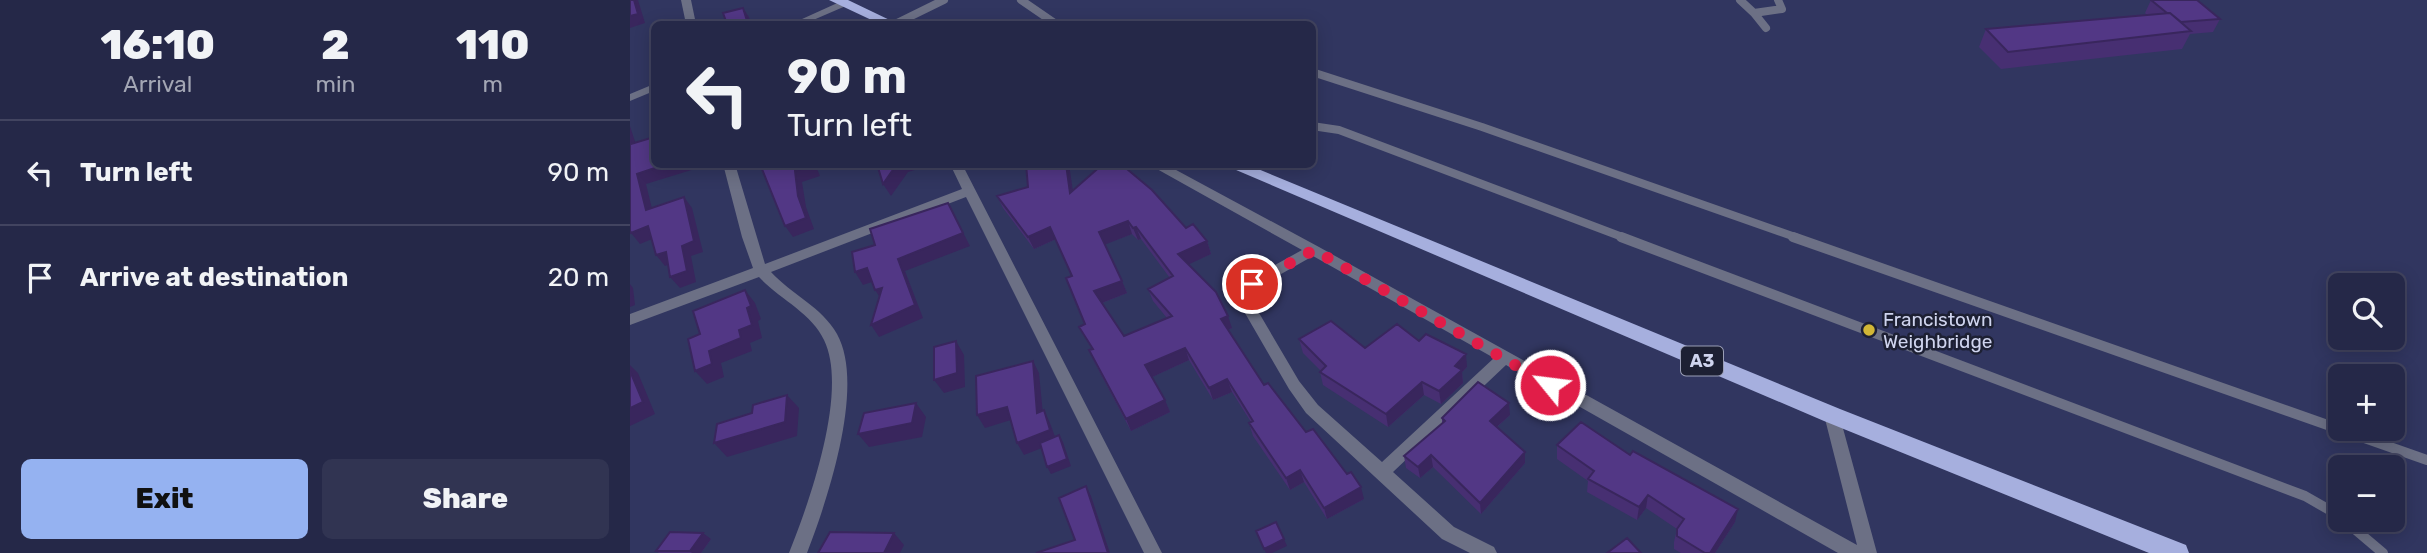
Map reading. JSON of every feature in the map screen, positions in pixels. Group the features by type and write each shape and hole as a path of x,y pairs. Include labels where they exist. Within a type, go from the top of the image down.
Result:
{"highway":[{"path":"840,2 886,21"},
{"name":"A3","path":"1240,168 1832,415 2177,553"}],"street":[{"path":"687,0 690,21"},
{"path":"802,21 840,2"},
{"path":"630,98 651,88"},
{"path":"730,168 761,270 822,325 833,340 838,357 830,461 812,520 797,553"},
{"path":"958,168 1153,553"},
{"path":"1161,168 1314,250 1503,359 1855,553"},
{"path":"630,320 968,192"},
{"path":"1314,250 1246,288 1245,301 1311,409 1448,533 1488,553"},
{"path":"1381,473 1503,359"},
{"path":"1832,415 1868,553"}],"lane":[{"path":"899,21 944,0"},
{"path":"1021,0 1052,21"},
{"path":"1740,0 1766,28"},
{"path":"1754,13 1782,9 1778,0"},
{"path":"1316,73 1482,127 2427,460"},
{"path":"1316,126 1339,130 2305,496 2328,509"},
{"path":"2358,532 2383,553"}],"building":[{"path":"630,0 634,0 638,14 630,16"},
{"path":"2151,0 2197,0 2220,19 2181,22"},
{"path":"743,8 747,21 726,21 723,13"},
{"path":"2170,13 2191,31 2008,52 1986,29"},
{"path":"651,138 651,168 655,168 637,174 646,210 684,197 694,241 682,246 687,271 670,277 666,252 656,255 648,226 631,233 630,231 630,140 631,144"},
{"path":"803,168 795,171 798,196 806,218 785,226 762,169"},
{"path":"878,168 894,168 883,184"},
{"path":"1026,168 1067,168 1070,193 1098,168 1126,168 1152,190 1186,228 1193,224 1207,241 1178,254 1216,292 1228,316 1221,319 1264,385 1268,383 1306,432 1313,429 1347,474 1351,472 1361,487 1324,508 1300,470 1286,478 1249,423 1253,421 1227,379 1209,388 1185,348 1145,365 1165,400 1126,419 1089,350 1093,349 1079,327 1085,324 1066,278 1072,276 1050,227 1028,237 997,196 1028,187","holes":["1128,221 1133,228 1136,227 1173,276 1148,289 1172,316 1124,336 1094,291 1122,281 1099,232"]},
{"path":"948,203 963,233 898,259 915,305 871,325 882,288 875,290 867,268 855,272 852,252 875,245 870,229"},
{"path":"745,290 751,306 747,308 752,325 739,330 741,338 709,351 712,364 695,371 688,339 700,334 693,311"},
{"path":"1331,321 1365,348 1397,324 1419,341 1426,334 1466,354 1455,366 1462,370 1439,391 1422,382 1386,414 1320,372 1326,366 1299,339"},
{"path":"956,341 957,373 934,380 934,347"},
{"path":"1033,361 1037,413 1044,410 1050,430 1017,443 1007,407 977,415 976,376"},
{"path":"630,371 643,402 630,408"},
{"path":"1478,382 1509,403 1490,421 1525,452 1480,503 1431,455 1418,467 1404,456 1445,421 1442,418"},
{"path":"787,395 785,422 714,443 717,424 752,413 753,405"},
{"path":"916,403 912,423 858,434 864,413"},
{"path":"1581,422 1630,455 1633,451 1738,509 1710,553 1705,553 1677,536 1677,529 1684,519 1648,495 1639,507 1588,479 1594,471 1557,445"},
{"path":"1059,435 1067,459 1047,467 1040,443"},
{"path":"1086,486 1108,553 1036,553 1075,540 1059,498"},
{"path":"1276,522 1284,539 1264,549 1256,531"},
{"path":"670,532 703,533 690,551 656,551"},
{"path":"830,532 894,533 884,553 818,553"},
{"path":"1627,538 1641,553 1607,553"}],"place":[{"name":"Francistown Weighbridge","path":"1869,330"}],"route":[{"path":"1252,284 1314,250 1550,385"}]}
